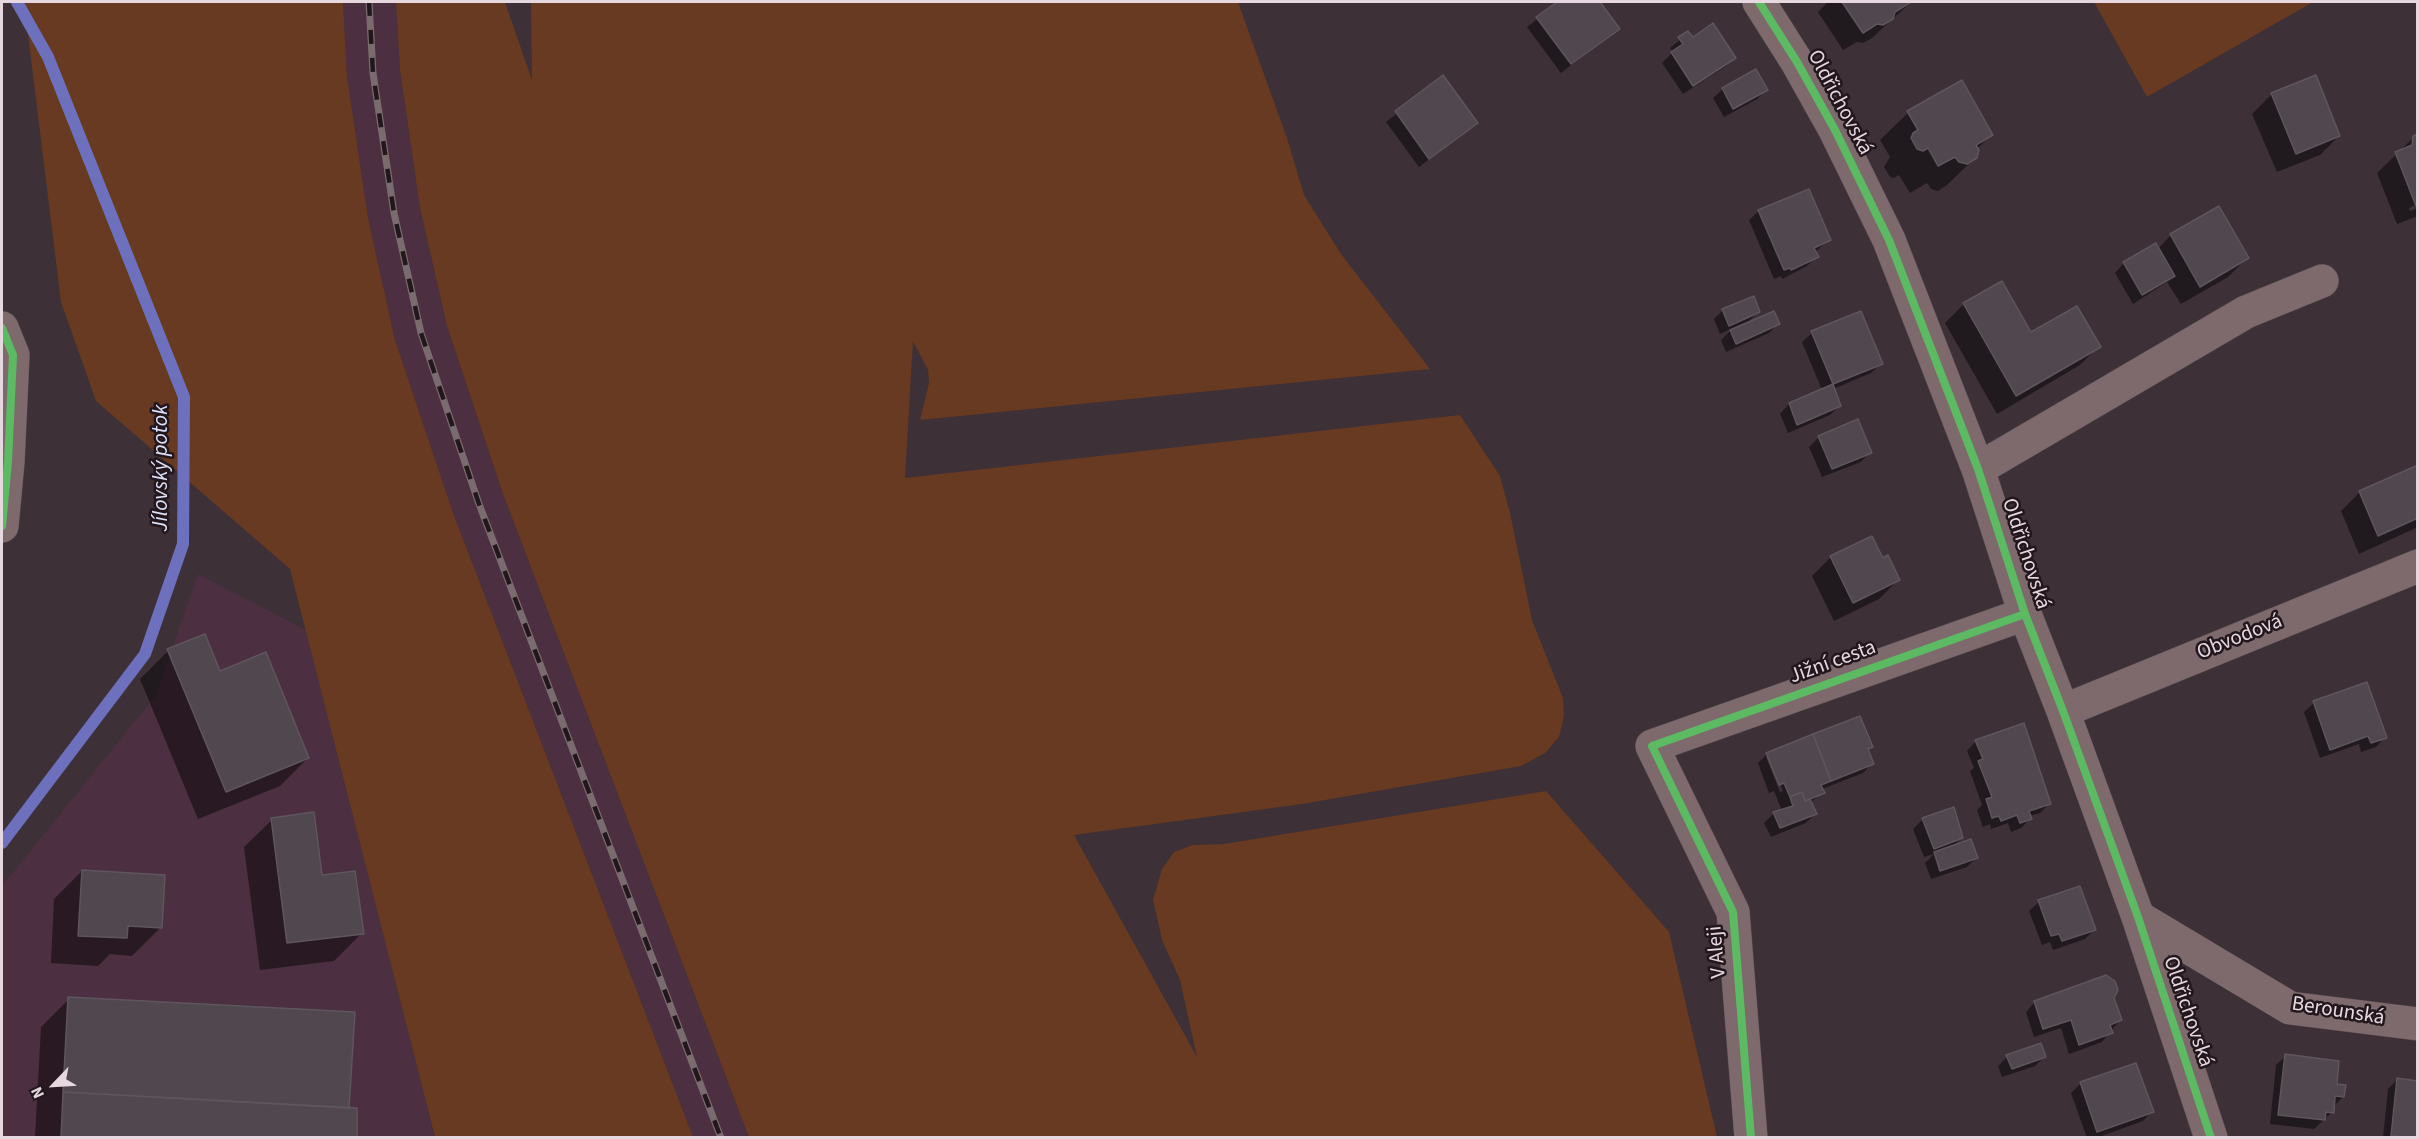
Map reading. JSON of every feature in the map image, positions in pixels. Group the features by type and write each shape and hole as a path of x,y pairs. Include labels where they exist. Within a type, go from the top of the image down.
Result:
{"street":[{"name":"Oldřichovská","path":"1759,2 1797,62 1829,120 1889,240 1978,469 2025,614 2138,917 2211,1137"},
{"path":"1978,469 2246,312 2322,281"},
{"path":"2,328 13,355 8,462 2,526"},
{"name":"Obvodová","path":"2063,711 2418,566"},
{"name":"Jižní cesta","path":"1652,746 2025,614"},
{"name":"V Aleji","path":"1652,746 1733,912 1751,1137"},
{"name":"Berounská","path":"2138,917 2290,1008 2418,1024"}],"shaded area":[{"path":"24,2 343,2 347,76 368,218 395,340 453,513 693,1137 435,1137 290,569 96,401 61,302"},
{"path":"343,2 396,2 400,70 420,208 447,326 503,494 749,1137 693,1137 453,513 395,340 368,218 347,76"},
{"path":"396,2 505,2 532,80 531,2 1238,2 1287,138 1304,195 1341,254 1430,369 920,420 929,383 928,370 913,341 905,478 1460,415 1500,476 1532,620 1563,698 1564,716 1559,737 1545,753 1521,766 1302,804 1074,835 1197,1057 1180,980 1162,940 1153,900 1162,869 1174,852 1193,845 1224,844 1546,791 1669,932 1717,1137 749,1137 503,494 447,326 420,208 400,70"},
{"path":"2094,2 2313,2 2147,97"},
{"path":"198,574 306,630 435,1137 2,1138 2,886 156,695"}],"building":[{"path":"1557,2 1600,2 1620,29 1571,64 1536,17"},
{"path":"1842,2 1911,2 1895,12 1893,19 1883,25 1877,24 1863,33"},
{"path":"1713,23 1736,58 1693,86 1671,52 1683,44 1678,37 1688,31 1693,37"},
{"path":"1756,69 1768,90 1733,109 1722,88"},
{"path":"1443,75 1478,123 1429,159 1395,111"},
{"path":"2316,75 2340,136 2296,154 2271,93"},
{"path":"1962,80 1993,135 1976,145 1979,150 1977,158 1967,164 1959,162 1955,157 1938,166 1928,148 1923,151 1917,149 1911,138 1918,130 1907,111"},
{"path":"2418,134 2418,206 2416,206 2395,152 2412,145 2413,136"},
{"path":"1809,189 1831,240 1814,248 1819,257 1791,270 1790,268 1784,270 1758,210"},
{"path":"2219,206 2249,258 2200,287 2170,234"},
{"path":"2156,243 2175,276 2142,295 2123,262"},
{"path":"2002,281 2031,332 2077,306 2101,347 2016,396 1963,303"},
{"path":"1754,296 1760,312 1729,326 1722,309"},
{"path":"1774,311 1780,324 1736,344 1730,330"},
{"path":"1861,311 1883,364 1833,384 1811,331"},
{"path":"1833,384 1841,406 1797,425 1789,403"},
{"path":"1858,419 1872,453 1832,469 1818,436"},
{"path":"2418,465 2418,518 2378,536 2359,491"},
{"path":"1872,536 1883,558 1888,555 1900,580 1853,603 1830,556"},
{"path":"205,634 220,671 266,652 309,758 226,792 167,649"},
{"path":"2367,682 2387,738 2371,743 2368,736 2330,750 2313,701"},
{"path":"1860,716 1873,747 1868,749 1874,764 1831,781 1813,734"},
{"path":"2024,723 2051,804 2029,811 2032,819 2020,823 2017,815 2001,821 1999,816 1992,818 1986,799 1992,797 1978,761 1983,759 1975,740"},
{"path":"1813,734 1831,781 1821,785 1825,793 1805,801 1802,792 1790,797 1784,783 1779,785 1766,753"},
{"path":"1802,792 1805,801 1810,799 1817,814 1780,828 1773,812 1793,806 1790,797"},
{"path":"1954,807 1963,838 1934,849 1922,818"},
{"path":"314,812 322,875 355,871 364,934 287,943 271,818"},
{"path":"1971,839 1978,858 1940,871 1934,852"},
{"path":"82,870 165,875 162,928 128,926 127,938 78,936"},
{"path":"2080,886 2096,930 2062,941 2059,934 2051,936 2038,900"},
{"path":"2106,975 2115,981 2118,990 2114,998 2122,1020 2110,1025 2113,1033 2079,1045 2071,1020 2043,1029 2034,1001"},
{"path":"68,997 355,1012 349,1108 63,1092"},
{"path":"2041,1043 2046,1057 2012,1069 2006,1055"},
{"path":"2285,1054 2339,1061 2337,1084 2346,1085 2344,1097 2335,1096 2334,1113 2326,1112 2325,1120 2278,1115"},
{"path":"2136,1063 2154,1112 2097,1132 2080,1082"},
{"path":"2397,1078 2418,1081 2418,1138 2391,1136"},
{"path":"63,1092 357,1108 357,1138 61,1138"}],"waterway":[{"name":"Jílovský potok","path":"2,843 145,654 183,544 184,397 48,57 17,2"}],"railway":[{"path":"369,2 373,73 394,213 421,333 479,504 721,1138"}],"cycle path":[{"path":"1759,2 1797,62 1835,130 1889,240 1978,469 2025,614 2138,917 2211,1138"},
{"path":"2,328 13,355 8,462 2,526"},
{"path":"1751,1138 1733,912 1652,746 2025,614"}]}
